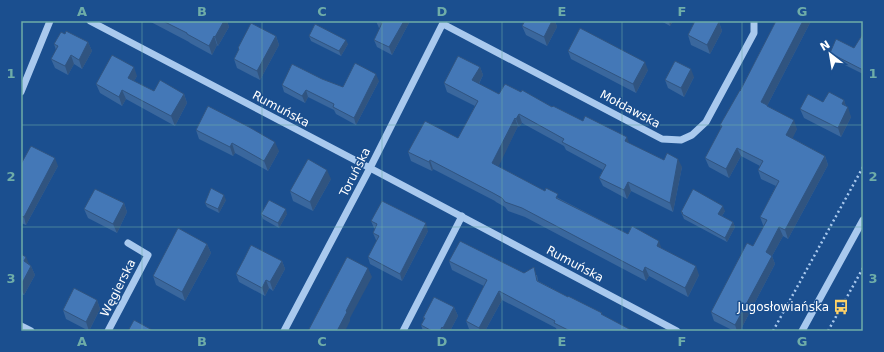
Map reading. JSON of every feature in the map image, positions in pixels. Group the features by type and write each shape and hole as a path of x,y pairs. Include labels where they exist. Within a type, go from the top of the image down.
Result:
{"street":[{"path":"21,92 50,21"},
{"name":"Rumuńska","path":"90,21 462,216 677,331"},
{"name":"Mołdawska","path":"443,22 662,139 681,140 692,135 706,122 754,34 754,21"},
{"name":"Toruńska","path":"284,331 370,168 443,22"},
{"path":"403,331 462,216"},
{"path":"802,331 863,220"},
{"name":"Węgierska","path":"108,331 148,255 128,243"},
{"path":"21,326 31,331"}],"path":[{"path":"773,331 863,167"},
{"path":"828,331 863,268"}],"building":[{"path":"163,21 224,21 209,46"},
{"path":"377,21 404,21 389,47 374,40 382,23"},
{"path":"525,21 552,21 544,37 522,26"},
{"path":"695,21 719,22 707,45 688,35"},
{"path":"776,21 803,21 761,102 794,120 786,135 825,156 785,230 779,227 766,252 772,256 735,325 711,312 747,243 753,246 767,220 760,217 779,181 758,170 763,161 737,148 726,169 705,158 722,126 720,125 740,91"},
{"path":"251,23 276,36 257,71 234,59"},
{"path":"315,24 346,40 339,51 309,36"},
{"path":"580,28 645,62 633,84 568,51"},
{"path":"66,31 88,42 79,60 71,55 65,66 51,59 58,46 54,44 61,32 65,34"},
{"path":"862,35 863,70 830,53 836,39 854,48"},
{"path":"112,55 134,67 128,78 154,91 160,80 184,94 171,116 122,90 119,97 96,84"},
{"path":"458,56 480,67 472,80 499,94 505,84 521,92 522,90 552,107 553,106 583,121 585,116 627,137 625,141 664,160 667,153 678,159 670,203 628,182 624,190 599,178 606,165 562,142 564,139 519,114 516,119 515,118 492,163 545,191 546,188 558,194 556,198 628,234 632,226 659,241 657,246 696,266 685,288 645,267 643,272 522,208 505,202 502,198 430,160 429,162 408,152 425,121 458,138 478,101 444,83"},
{"path":"675,61 691,69 681,88 665,80"},
{"path":"355,63 376,74 354,118 333,107 334,104 306,90 302,96 282,85 292,64 322,79 343,87"},
{"path":"829,92 844,100 842,104 848,107 838,128 800,109 808,94 823,102"},
{"path":"208,106 275,142 264,161 232,143 230,147 196,130"},
{"path":"31,146 55,158 24,217 21,216 21,164"},
{"path":"308,159 327,170 310,202 290,191"},
{"path":"211,188 224,195 218,209 205,203"},
{"path":"95,189 124,203 113,224 84,209"},
{"path":"693,189 723,206 718,214 733,222 725,238 682,214 683,213 681,212"},
{"path":"269,200 286,209 278,223 261,214"},
{"path":"382,201 426,223 400,274 368,257 379,236 373,233 377,224 371,221"},
{"path":"178,228 207,244 182,292 153,276"},
{"path":"460,241 524,273 534,267 537,281 602,313 601,314 633,331 570,331 554,323 555,321 499,291 479,328 466,321 487,280 449,261"},
{"path":"251,245 282,261 270,282 266,280 262,288 236,274"},
{"path":"21,254 26,257 24,261 31,266 21,285"},
{"path":"347,257 368,268 337,331 308,331"},
{"path":"74,288 97,300 86,322 63,310"},
{"path":"434,297 454,307 440,331 432,331 421,325"},
{"path":"134,320 154,331 128,331"}],"place":[{"name":"Jugosłowiańska","path":"841,307"}]}
